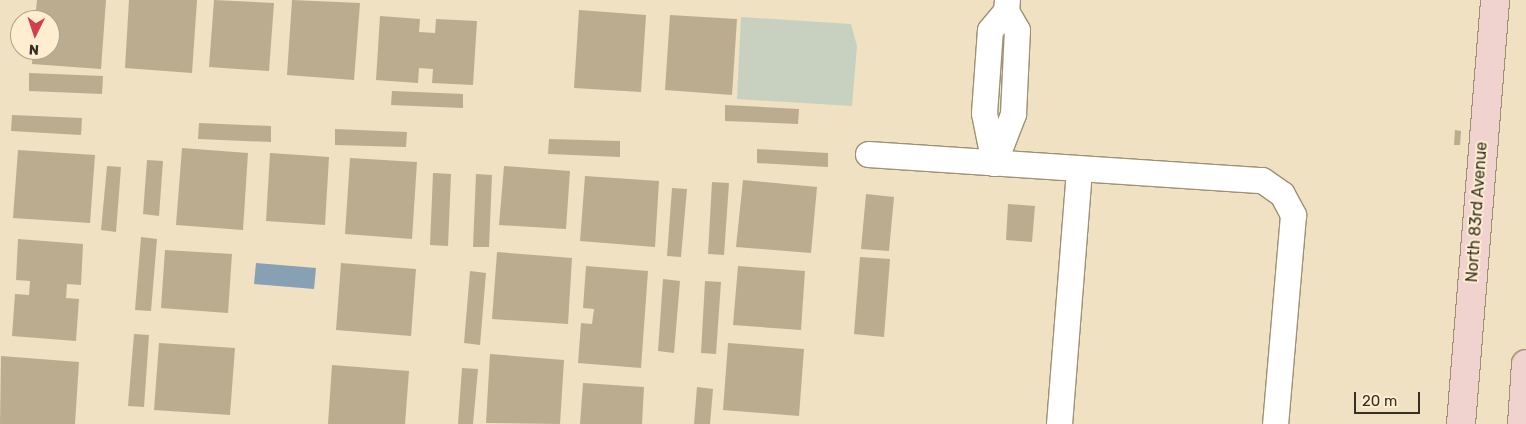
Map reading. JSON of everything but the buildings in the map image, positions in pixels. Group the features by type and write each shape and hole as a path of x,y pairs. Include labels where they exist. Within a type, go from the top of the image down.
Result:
{"main road":[{"name":"North 83rd Avenue","path":"1461,424 1494,0"},
{"path":"1522,424 1526,364"}],"street":[{"path":"994,163 984,113 990,30 1007,5"},
{"path":"994,163 1012,114 1017,30 1007,5"},
{"path":"988,70 1015,72"},
{"path":"868,154 1079,170 1262,180 1282,194 1292,215 1275,424"},
{"path":"1059,424 1079,170"}],"green space":[{"path":"741,17 851,24 857,46 852,106 737,99"}],"water":[{"path":"256,263 316,268 314,289 254,284"}]}
